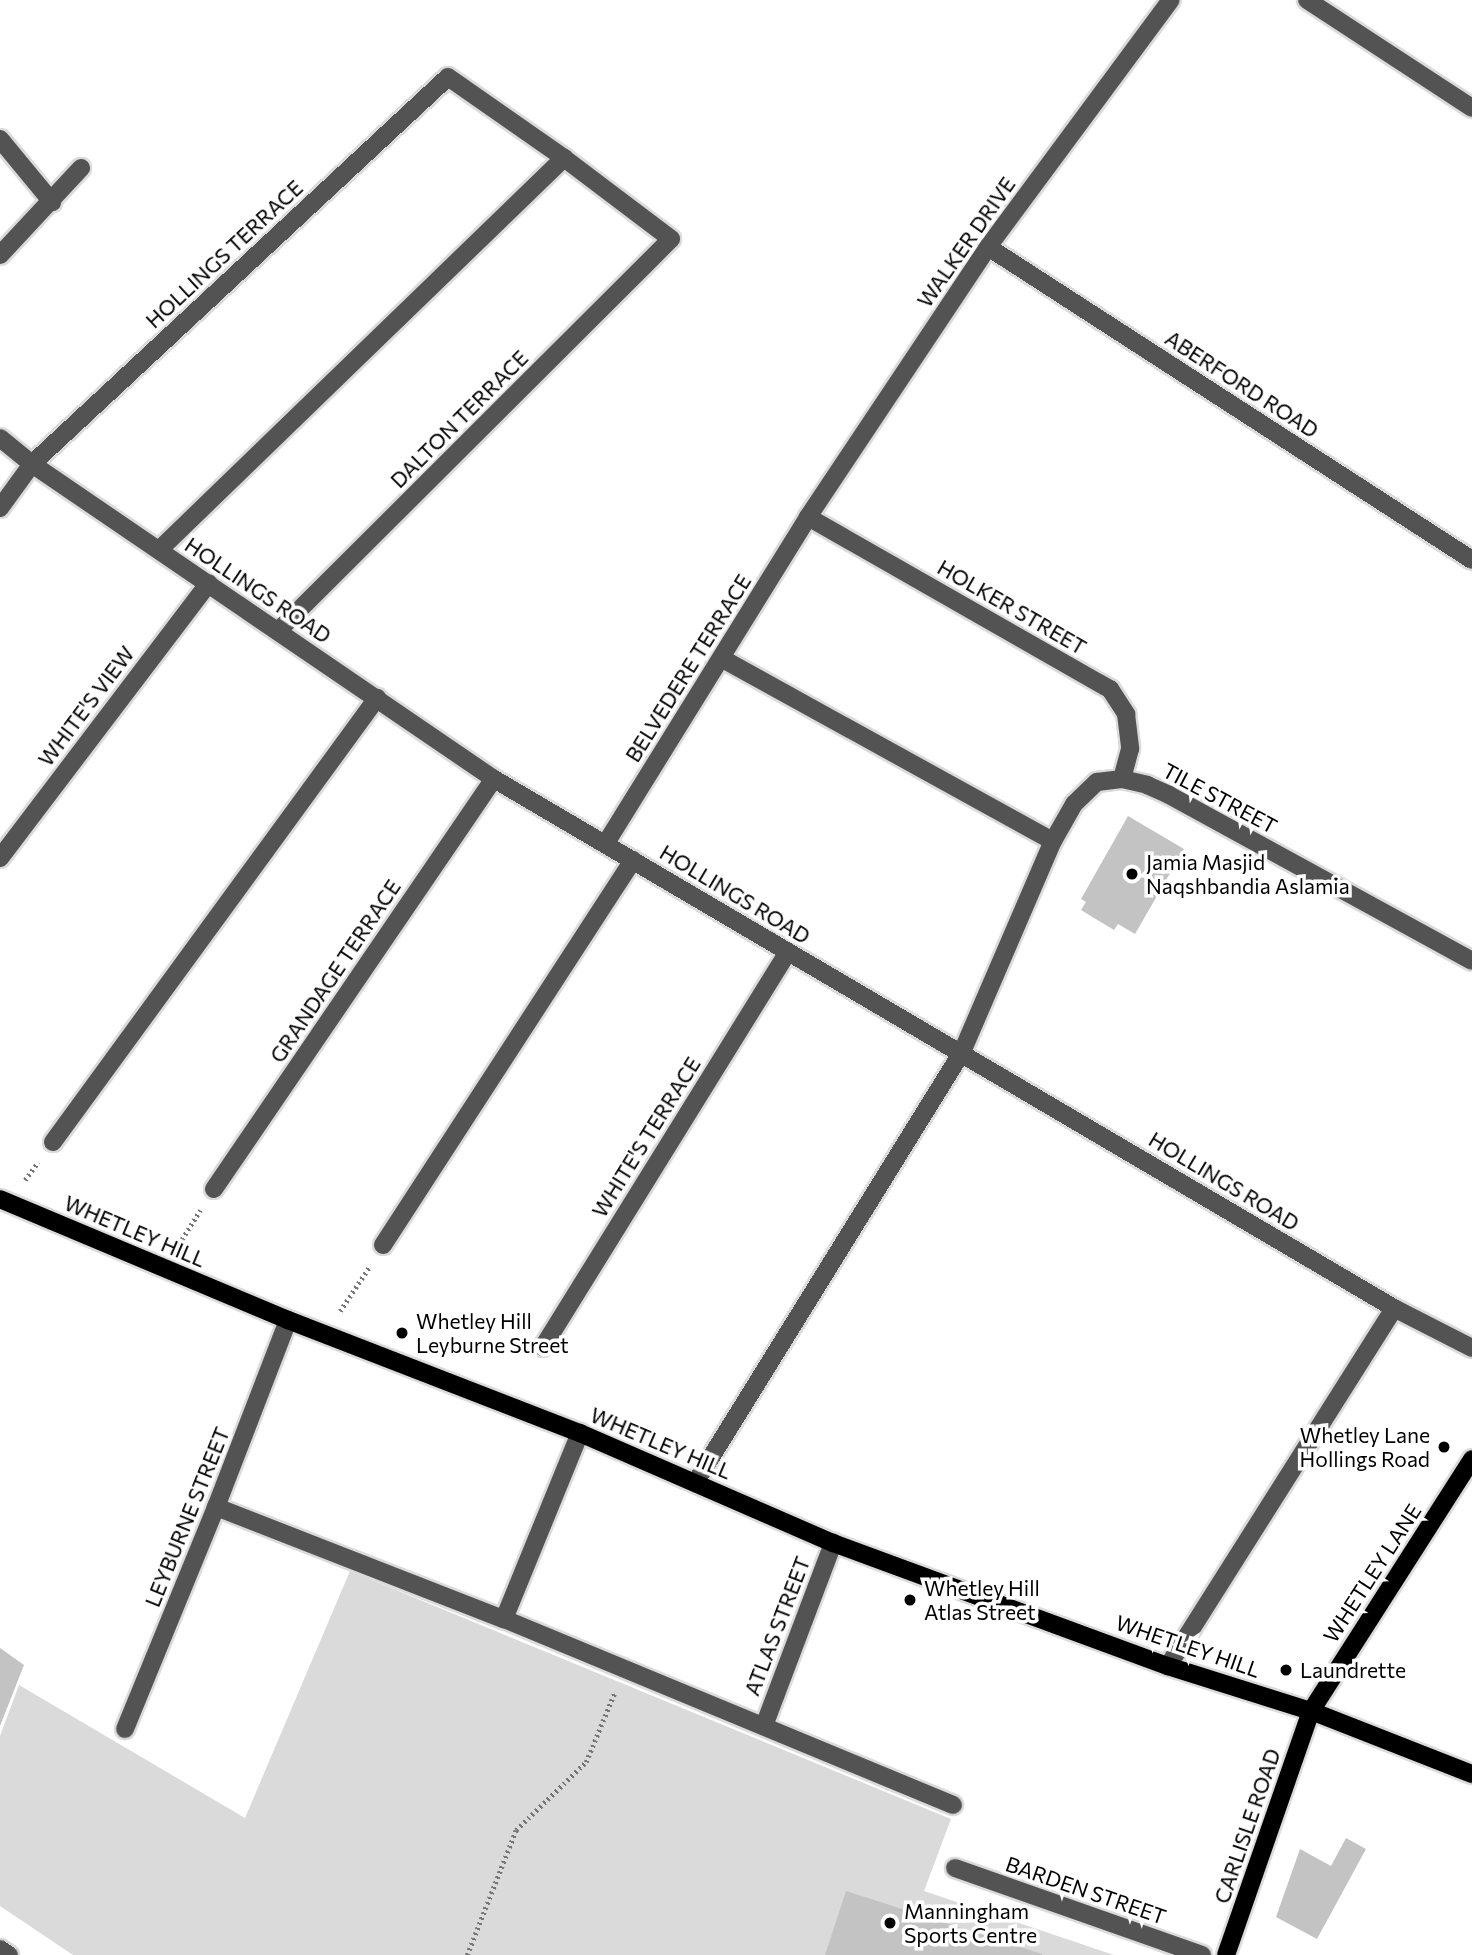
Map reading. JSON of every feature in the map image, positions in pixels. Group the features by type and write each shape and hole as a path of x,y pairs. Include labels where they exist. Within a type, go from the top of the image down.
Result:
{"main road":[{"name":"WHETLEY HILL","path":"4,1200 288,1320 580,1433 833,1543 1168,1666 1311,1711 1472,1774"},
{"name":"WHETLEY LANE","path":"1311,1711 1472,1459"},
{"name":"CARLISLE ROAD","path":"1226,1955 1311,1711"}],"street":[{"name":"WALKER DRIVE","path":"808,517 988,247 1171,0"},
{"path":"1307,0 1472,108"},
{"name":"HOLLINGS TERRACE","path":"0,508 32,464 448,77 564,158"},
{"path":"0,139 52,202"},
{"path":"159,550 564,158"},
{"name":"DALTON TERRACE","path":"278,631 671,239 564,158"},
{"path":"0,255 81,168"},
{"name":"ABERFORD ROAD","path":"988,247 1472,560"},
{"name":"HOLLINGS ROAD","path":"0,439 32,464 494,779 1394,1308 1472,1348"},
{"name":"BELVEDERE TERRACE","path":"606,843 808,517"},
{"name":"HOLKER STREET","path":"808,517 1110,689 1126,714 1130,750 1122,779"},
{"name":"WHITE'S VIEW","path":"0,858 209,583"},
{"path":"721,658 1053,841"},
{"path":"53,1142 377,698"},
{"name":"GRANDAGE TERRACE","path":"214,1189 494,779"},
{"path":"695,1483 962,1052 1053,841 1074,804 1097,782 1122,779"},
{"name":"TILE STREET","path":"1122,779 1147,785 1169,795 1472,961"},
{"path":"383,1245 633,860"},
{"name":"WHITE'S TERRACE","path":"543,1346 788,952"},
{"path":"1168,1666 1394,1308"},
{"name":"LEYBURNE STREET","path":"125,1729 216,1507 288,1320"},
{"path":"504,1619 580,1433"},
{"path":"216,1507 504,1619 953,1805"},
{"name":"ATLAS STREET","path":"764,1726 833,1543"},
{"name":"BARDEN STREET","path":"955,1868 1202,1955"},
{"path":"0,1949 9,1955"}],"path":[{"path":"4,1200 53,1142"},
{"path":"163,1269 214,1189"},
{"path":"326,1333 383,1245"},
{"path":"467,1955 516,1830 586,1762 624,1670"}],"shaded area":[{"path":"350,1571 951,1819 924,1891 1114,1955 73,1955 0,1906 0,1736 19,1685 245,1818"}],"building":[{"name":"Jamia Masjid Naqshbandia Aslamia","path":"1128,816 1184,849 1135,934 1118,924 1114,930 1081,910 1086,902 1081,899"},
{"path":"0,1648 24,1665 0,1726"},
{"path":"1346,1838 1366,1849 1317,1939 1276,1917 1300,1849 1331,1866"},
{"name":"Manningham Sports Centre","path":"846,1891 1042,1954 1042,1955 825,1955"}],"place":[{"name":"Jamia Masjid Naqshbandia Aslamia","path":"1132,874"},
{"name":"Whetley Hill Leyburne Street","path":"402,1333"},
{"name":"Whetley Lane Hollings Road","path":"1444,1447"},
{"name":"Whetley Hill Atlas Street","path":"910,1600"},
{"name":"Laundrette","path":"1286,1670"},
{"name":"Manningham Sports Centre","path":"890,1923"}]}
